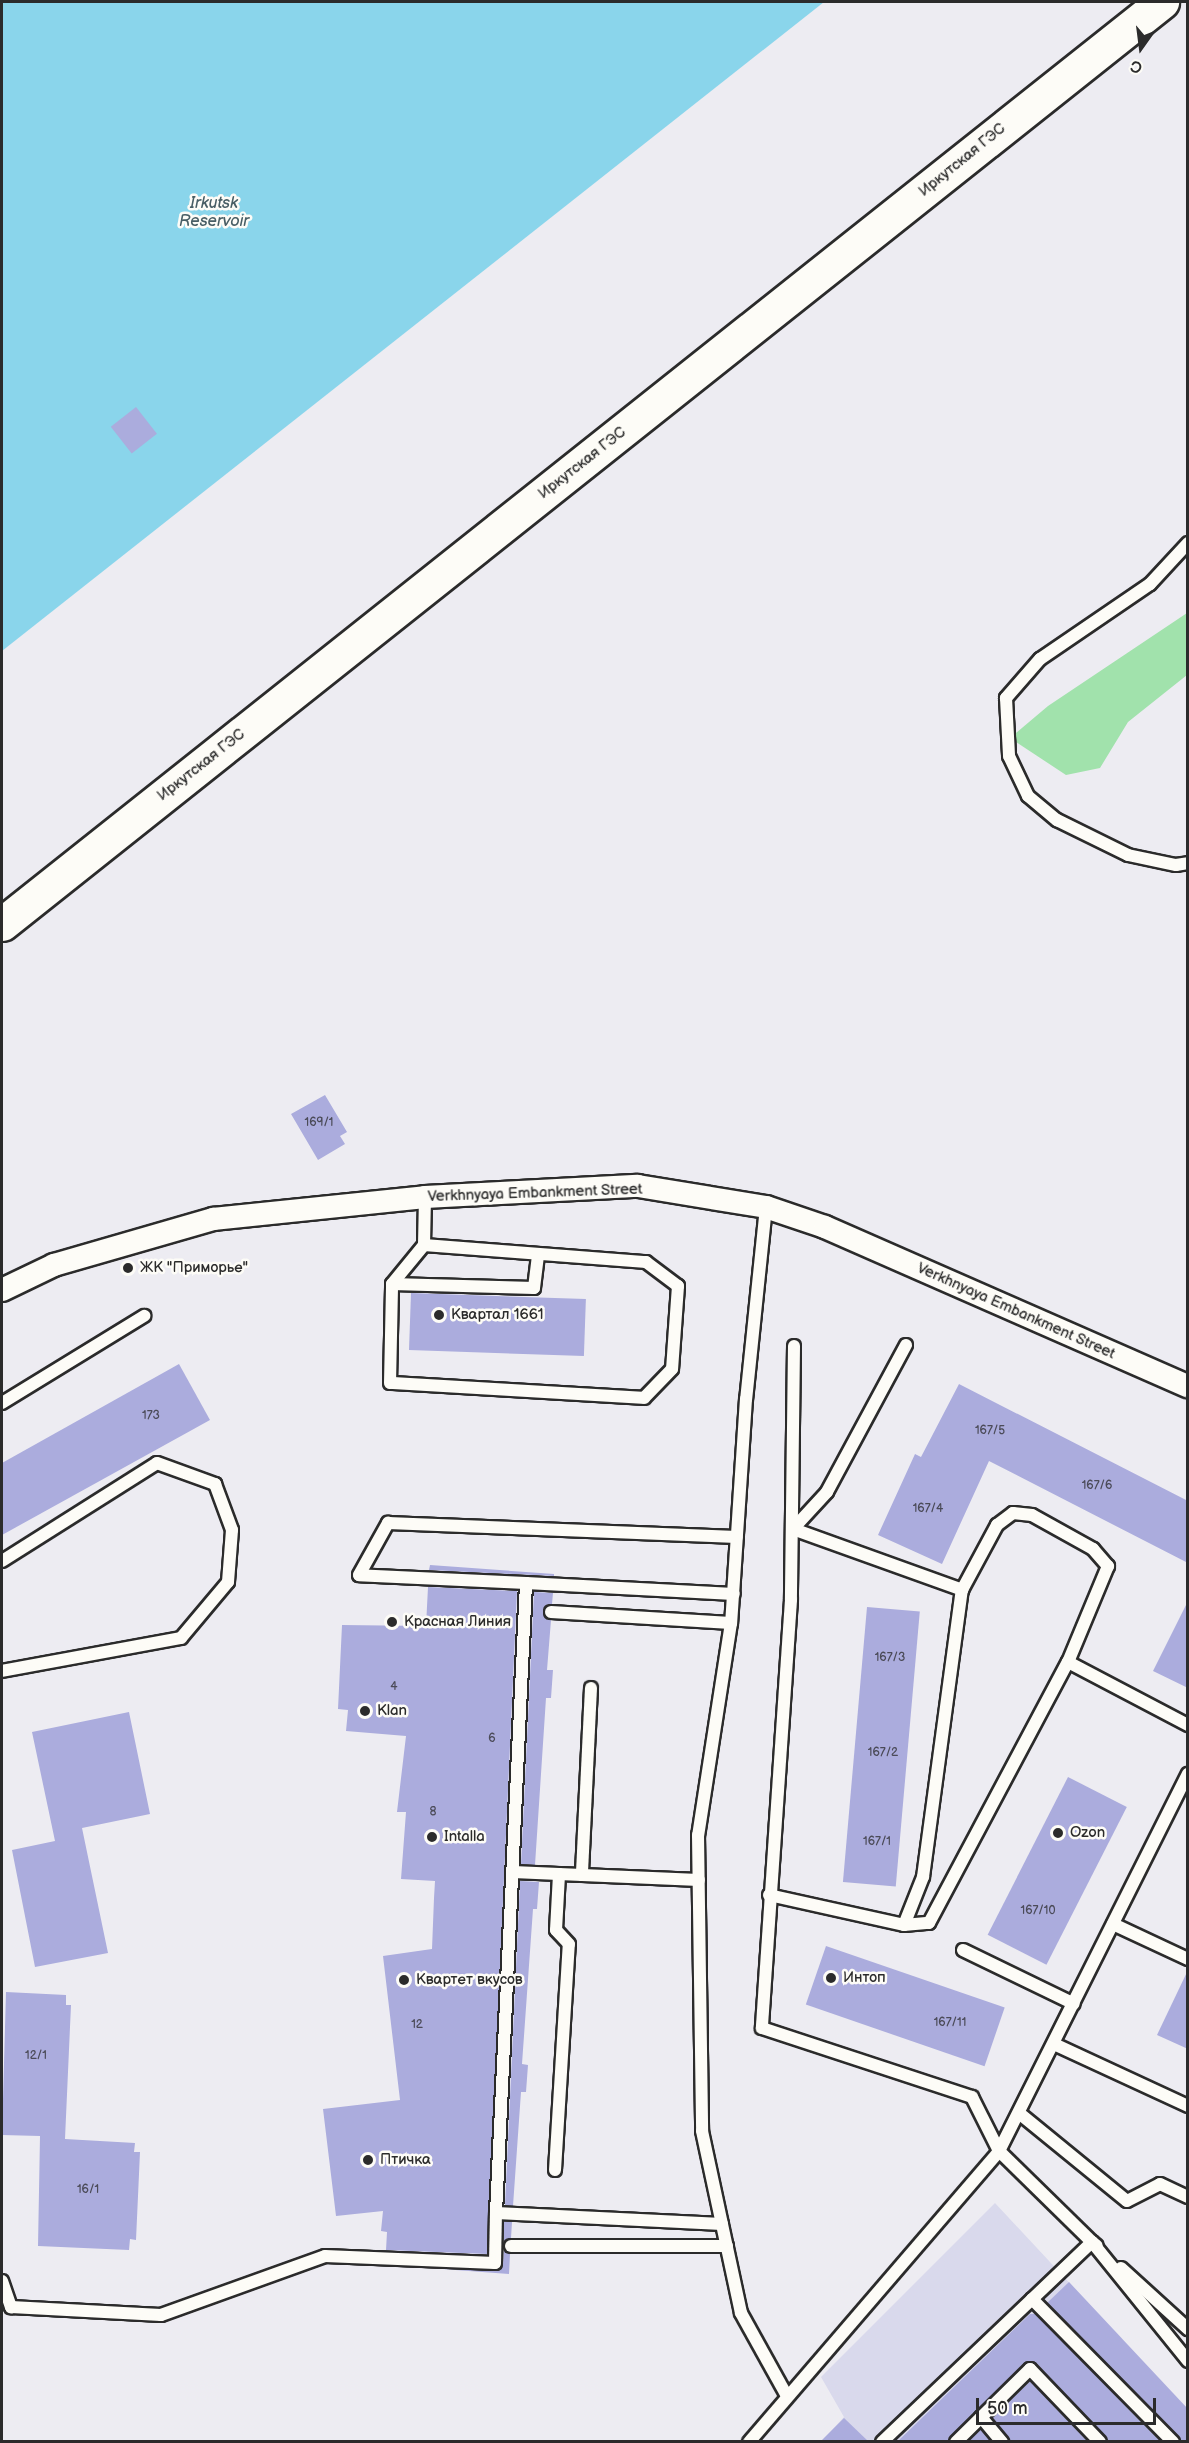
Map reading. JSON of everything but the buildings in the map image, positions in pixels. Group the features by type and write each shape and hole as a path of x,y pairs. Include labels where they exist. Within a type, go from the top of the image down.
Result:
{"main road":[{"name":"Иркутская ГЭС","path":"2,924 1162,2"}],"street":[{"name":"Verkhnyaya Embankment Street","path":"2,1290 54,1264 213,1219 424,1197 638,1186 766,1207 825,1227 1188,1386"}],"lane":[{"path":"1188,543 1150,584 1040,659 1006,698 1009,756 1028,796 1057,820 1128,855 1176,865 1188,863"},
{"path":"424,1197 424,1245 392,1284 390,1383 644,1398 672,1369 678,1286 646,1262 424,1245"},
{"path":"766,1207 761,1285 753,1322 736,1537 732,1623 698,1835 702,2131 741,2313 787,2396"},
{"path":"392,1284 534,1288 538,1254"},
{"path":"2,1403 144,1316"},
{"path":"793,1529 827,1492 906,1345"},
{"path":"794,1346 793,1529 762,2028 972,2097 999,2151 1092,2242 1188,2329"},
{"path":"2,1561 157,1464 215,1484 232,1530 228,1582 181,1638 2,1671"},
{"path":"769,1895 904,1925 929,1923 1068,1662 1108,1566 1093,1549 1032,1515 1012,1513 997,1525 962,1590 923,1877 904,1925"},
{"path":"734,1594 359,1575 388,1523 736,1537"},
{"path":"793,1529 962,1590"},
{"path":"2,2281 11,2307 161,2315 325,2256 495,2264 526,1583"},
{"path":"551,1612 732,1623"},
{"path":"1068,1662 1188,1725"},
{"path":"582,1875 591,1688"},
{"path":"749,2442 999,2151 1188,1774"},
{"path":"513,1872 699,1880"},
{"path":"555,2170 569,1944 556,1930 559,1874"},
{"path":"1113,1924 1188,1959"},
{"path":"963,1950 1074,2004"},
{"path":"1054,2044 1188,2106"},
{"path":"1019,2113 1127,2201 1160,2184 1188,2197"},
{"path":"496,2213 722,2224"},
{"path":"882,2442 1092,2242"},
{"path":"1092,2242 1188,2361"},
{"path":"510,2246 727,2246"},
{"path":"1032,2299 1173,2442"},
{"path":"956,2442 1030,2369 1100,2442"},
{"path":"981,2417 1002,2442"}],"shaded area":[{"path":"995,2203 1187,2409 1187,2441 821,2442 844,2417 821,2377"}],"green space":[{"path":"1187,613 1187,675 1128,722 1100,768 1066,775 1010,738 1048,706"}],"water":[{"name":"Irkutsk Reservoir","path":"2,2 824,2 2,651"}],"place":[{"name":"ЖК \"Приморье\"","path":"128,1268"},
{"name":"Квартал 1661","path":"439,1315"},
{"name":"Красная Линия","path":"392,1622"},
{"name":"Klan","path":"365,1711"},
{"name":"Ozon","path":"1058,1833"},
{"name":"Intalla","path":"432,1837"},
{"name":"Интоп","path":"831,1978"},
{"name":"Квартет вкусов","path":"404,1980"},
{"name":"Птичка","path":"368,2160"}]}
